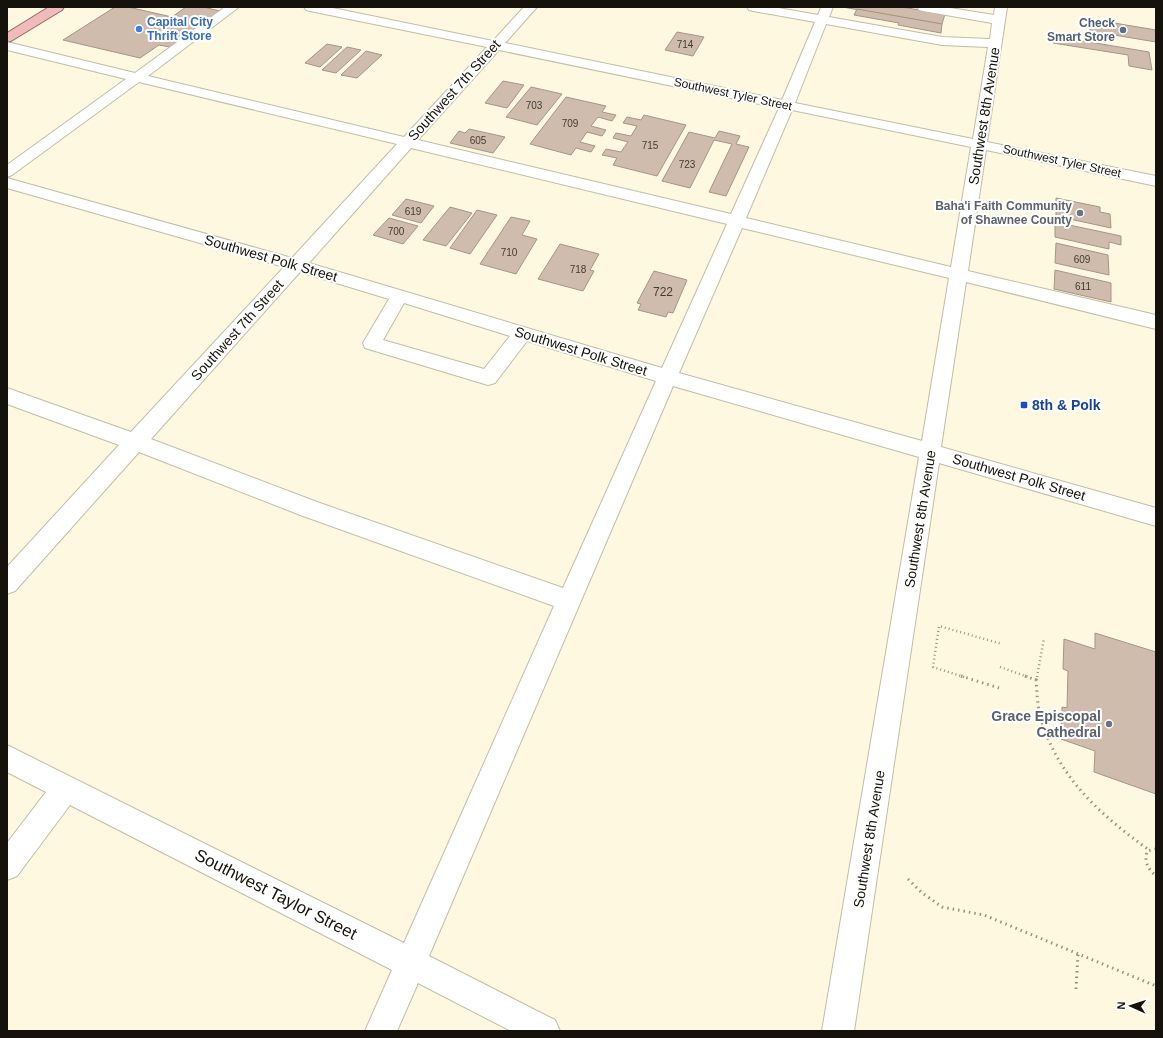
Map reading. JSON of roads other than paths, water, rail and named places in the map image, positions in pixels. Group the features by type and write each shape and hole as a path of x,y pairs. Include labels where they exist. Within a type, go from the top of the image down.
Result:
{"main road":[{"path":"7,38 58,7"}],"street":[{"path":"7,172 233,7"},
{"name":"Southwest Tyler Street","path":"310,7 373,15 496,45 1156,181"},
{"name":"Southwest 7th Street","path":"7,583 531,7"},
{"path":"753,7 825,13 942,41 995,43"},
{"path":"924,7 1000,14"},
{"path":"381,1031 787,105 825,13"},
{"name":"Southwest 8th Avenue","path":"838,1031 1000,14"},
{"path":"7,46 1156,322"},
{"name":"Southwest Polk Street","path":"7,183 296,265 668,377 1156,517"},
{"path":"400,296 372,343 488,378 523,333"},
{"path":"7,396 135,442 311,509 570,601"},
{"name":"Southwest Taylor Street","path":"7,758 544,1031"},
{"path":"7,866 66,788"}],"place":[{"name":"Capital City Thrift Store","path":"139,29"},
{"name":"Check Smart Store","path":"1123,30"},
{"name":"Baha'i Faith Community of Shawnee County","path":"1080,213"},
{"name":"8th & Polk","path":"1024,405"},
{"name":"Grace Episcopal Cathedral","path":"1109,724"}]}
